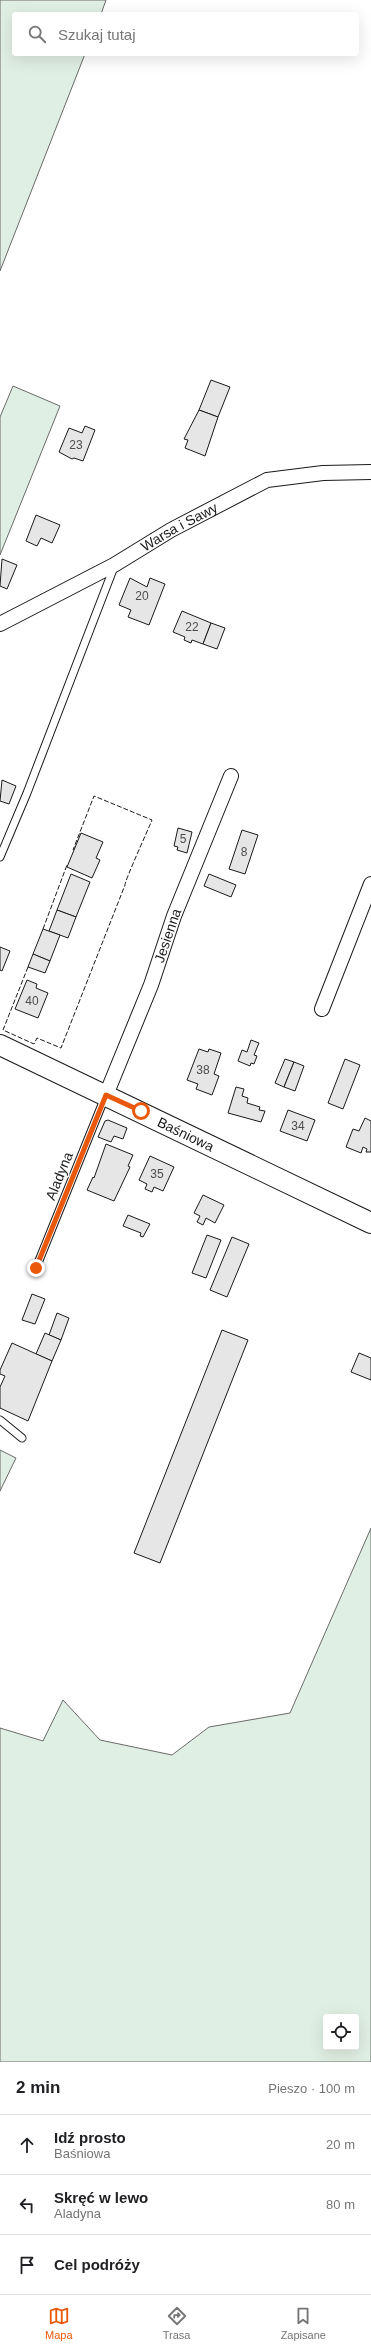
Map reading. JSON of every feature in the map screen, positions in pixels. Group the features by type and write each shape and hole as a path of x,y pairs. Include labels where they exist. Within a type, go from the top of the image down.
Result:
{"main road":[{"name":"Baśniowa","path":"0,1045 371,1223"}],"street":[{"name":"Warsa i Sawy","path":"0,624 114,564 171,530 267,480 323,473 371,472"},
{"name":"Jesienna","path":"106,1095 151,985 174,916 231,776"},
{"path":"322,1009 371,884"}],"lane":[{"path":"0,857 27,793 114,564"},
{"name":"Aladyna","path":"36,1268 106,1095"},
{"path":"0,1420 22,1438"}],"green space":[{"path":"0,0 106,0 102,12 12,12 12,56 84,56 0,271"},
{"path":"13,386 60,406 0,555 0,417"},
{"path":"0,1450 16,1458 0,1491"},
{"path":"371,1528 371,2062 0,2062 0,1728 43,1741 63,1700 100,1740 172,1755 209,1727 290,1713"}],"building":[{"path":"211,380 230,387 218,417 199,410"},
{"path":"199,410 218,417 205,456 185,448 188,440 184,439"},
{"path":"85,426 95,430 83,461 74,458 72,459 59,452 69,428 82,433"},
{"path":"36,515 60,525 52,543 41,538 37,546 26,541"},
{"path":"2,559 17,565 7,589 0,586"},
{"path":"130,578 147,587 150,578 165,584 149,625 128,617 131,610 119,605"},
{"path":"182,611 211,623 203,644 192,640 191,643 184,640 185,637 173,632"},
{"path":"211,623 225,628 217,649 203,644"},
{"path":"2,780 16,786 9,804 0,801"},
{"path":"178,828 192,832 187,853 177,850 178,847 174,846"},
{"path":"242,830 258,835 245,874 229,869"},
{"path":"81,833 103,842 96,858 100,860 92,878 67,867"},
{"path":"71,874 90,882 76,917 57,910"},
{"path":"209,874 236,885 231,897 204,886"},
{"path":"57,910 76,917 68,938 49,931"},
{"path":"43,929 60,935 50,961 33,954"},
{"path":"0,947 10,951 2,971 0,970"},
{"path":"33,954 50,961 45,973 28,967"},
{"path":"27,980 37,984 36,988 48,993 38,1018 15,1009"},
{"path":"251,1040 259,1043 254,1055 257,1056 254,1064 251,1063 250,1066 238,1061 242,1050 247,1052"},
{"path":"199,1049 208,1052 209,1049 221,1053 214,1074 219,1076 212,1095 196,1089 198,1084 187,1080"},
{"path":"285,1059 294,1062 284,1087 275,1083"},
{"path":"345,1059 360,1065 343,1109 328,1103"},
{"path":"294,1062 304,1066 295,1091 284,1087"},
{"path":"236,1087 244,1089 242,1096 248,1098 247,1103 260,1107 259,1110 265,1111 261,1122 228,1113"},
{"path":"288,1110 315,1120 307,1141 280,1131"},
{"path":"365,1118 371,1121 371,1152 366,1152 367,1149 363,1147 361,1153 346,1147 353,1129 359,1131"},
{"path":"108,1120 127,1128 123,1139 114,1136 111,1142 98,1137 105,1121"},
{"path":"106,1144 133,1155 128,1166 130,1167 114,1201 87,1190 93,1177 94,1178"},
{"path":"150,1156 174,1167 163,1191 154,1187 152,1192 145,1189 147,1184 139,1180"},
{"path":"203,1195 224,1205 215,1223 206,1218 203,1225 197,1222 200,1216 194,1213"},
{"path":"128,1215 150,1224 143,1237 140,1236 141,1233 123,1226"},
{"path":"207,1235 221,1240 206,1278 192,1273"},
{"path":"232,1237 249,1244 227,1297 210,1290"},
{"path":"32,1294 45,1299 35,1324 22,1320"},
{"path":"57,1313 69,1318 61,1340 49,1335"},
{"path":"222,1330 248,1340 160,1563 134,1553"},
{"path":"45,1333 61,1340 52,1361 36,1354"},
{"path":"12,1343 52,1361 28,1421 0,1408 0,1387 5,1376 0,1374 0,1370"},
{"path":"359,1353 371,1358 371,1380 351,1372"}],"fence":[{"path":"28,967 3,1030 34,1044 37,1038 61,1048 129,874 152,820 94,796 73,850"},
{"path":"43,929 67,865"}],"route":[{"path":"36,1268 106,1095 141,1111"}]}
